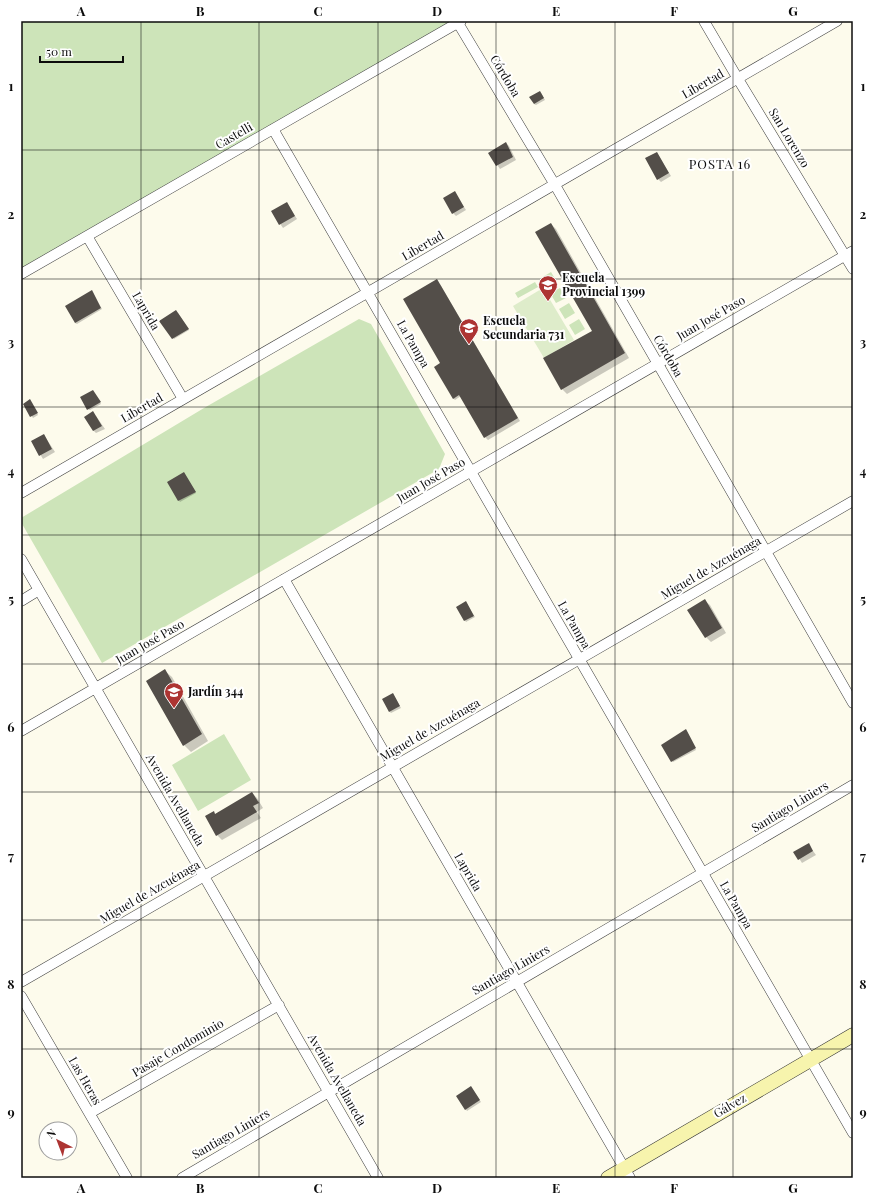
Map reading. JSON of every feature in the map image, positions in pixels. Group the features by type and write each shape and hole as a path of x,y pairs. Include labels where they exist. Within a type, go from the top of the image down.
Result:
{"main road":[{"name":"Gálvez","path":"608,1178 627,1173 853,1035"}],"street":[{"name":"San Lorenzo","path":"704,21 738,79 849,253 853,269"},
{"name":"Libertad","path":"21,493 837,21"},
{"name":"Castelli","path":"21,274 459,22"},
{"name":"Córdoba","path":"459,22 555,185 853,703"},
{"name":"La Pampa","path":"273,129 853,1133"},
{"name":"Laprida","path":"87,236 183,399"},
{"name":"Juan José Paso","path":"21,731 849,253"},
{"name":"Miguel de Azcuénaga","path":"21,982 853,501"},
{"name":"Avenida Avellaneda","path":"21,559 378,1178"},
{"name":"Laprida","path":"284,579 627,1173"},
{"path":"21,601 39,590"},
{"name":"Santiago Liniers","path":"182,1178 853,785"},
{"name":"Las Heras","path":"21,996 128,1178"},
{"name":"Pasaje Condominio","path":"90,1113 278,1005"}],"green space":[{"path":"21,21 461,21 21,274"},
{"path":"551,272 557,282 547,288 541,278"},
{"path":"535,282 538,287 518,298 515,293"},
{"path":"543,288 574,340 544,358 513,306"},
{"path":"560,288 566,298 556,303 550,293"},
{"path":"569,303 575,313 565,319 559,309"},
{"path":"359,319 371,324 445,454 439,469 102,663 21,522 21,518 204,408"},
{"path":"579,319 585,329 575,335 569,325"},
{"path":"224,734 251,780 198,811 172,765"}],"building":[{"path":"540,91 544,98 534,104 529,97"},
{"path":"506,142 513,157 496,166 488,153"},
{"path":"657,152 669,173 657,180 645,158"},
{"path":"455,191 464,207 452,214 443,198"},
{"path":"287,202 295,216 279,225 271,211"},
{"path":"551,223 625,353 561,390 543,358 592,331 535,232"},
{"path":"437,279 518,418 484,438 459,395 453,399 434,367 440,363 403,299"},
{"path":"92,290 101,308 75,323 65,306"},
{"path":"176,310 189,329 172,339 159,321"},
{"path":"93,390 101,402 87,410 80,397"},
{"path":"30,399 38,413 30,417 23,404"},
{"path":"93,411 102,426 93,431 84,417"},
{"path":"44,434 52,449 39,456 31,441"},
{"path":"184,472 196,492 178,501 167,482"},
{"path":"705,599 722,628 705,638 687,610"},
{"path":"466,601 474,616 464,621 456,607"},
{"path":"165,669 202,734 183,746 146,681"},
{"path":"393,693 400,706 389,712 382,699"},
{"path":"686,729 696,748 671,762 661,745"},
{"path":"252,792 259,803 253,806 257,812 216,836 205,816 214,811 215,814"},
{"path":"809,843 813,851 798,860 793,852"},
{"path":"471,1086 480,1100 465,1110 456,1096"}],"place":[{"name":"Escuela Provincial 1399","path":"548,302"},
{"name":"Escuela Secundaria 731","path":"469,345"},
{"name":"Jardín 344","path":"174,709"}],"district":[{"name":"POSTA 16","path":"720,164"}]}
